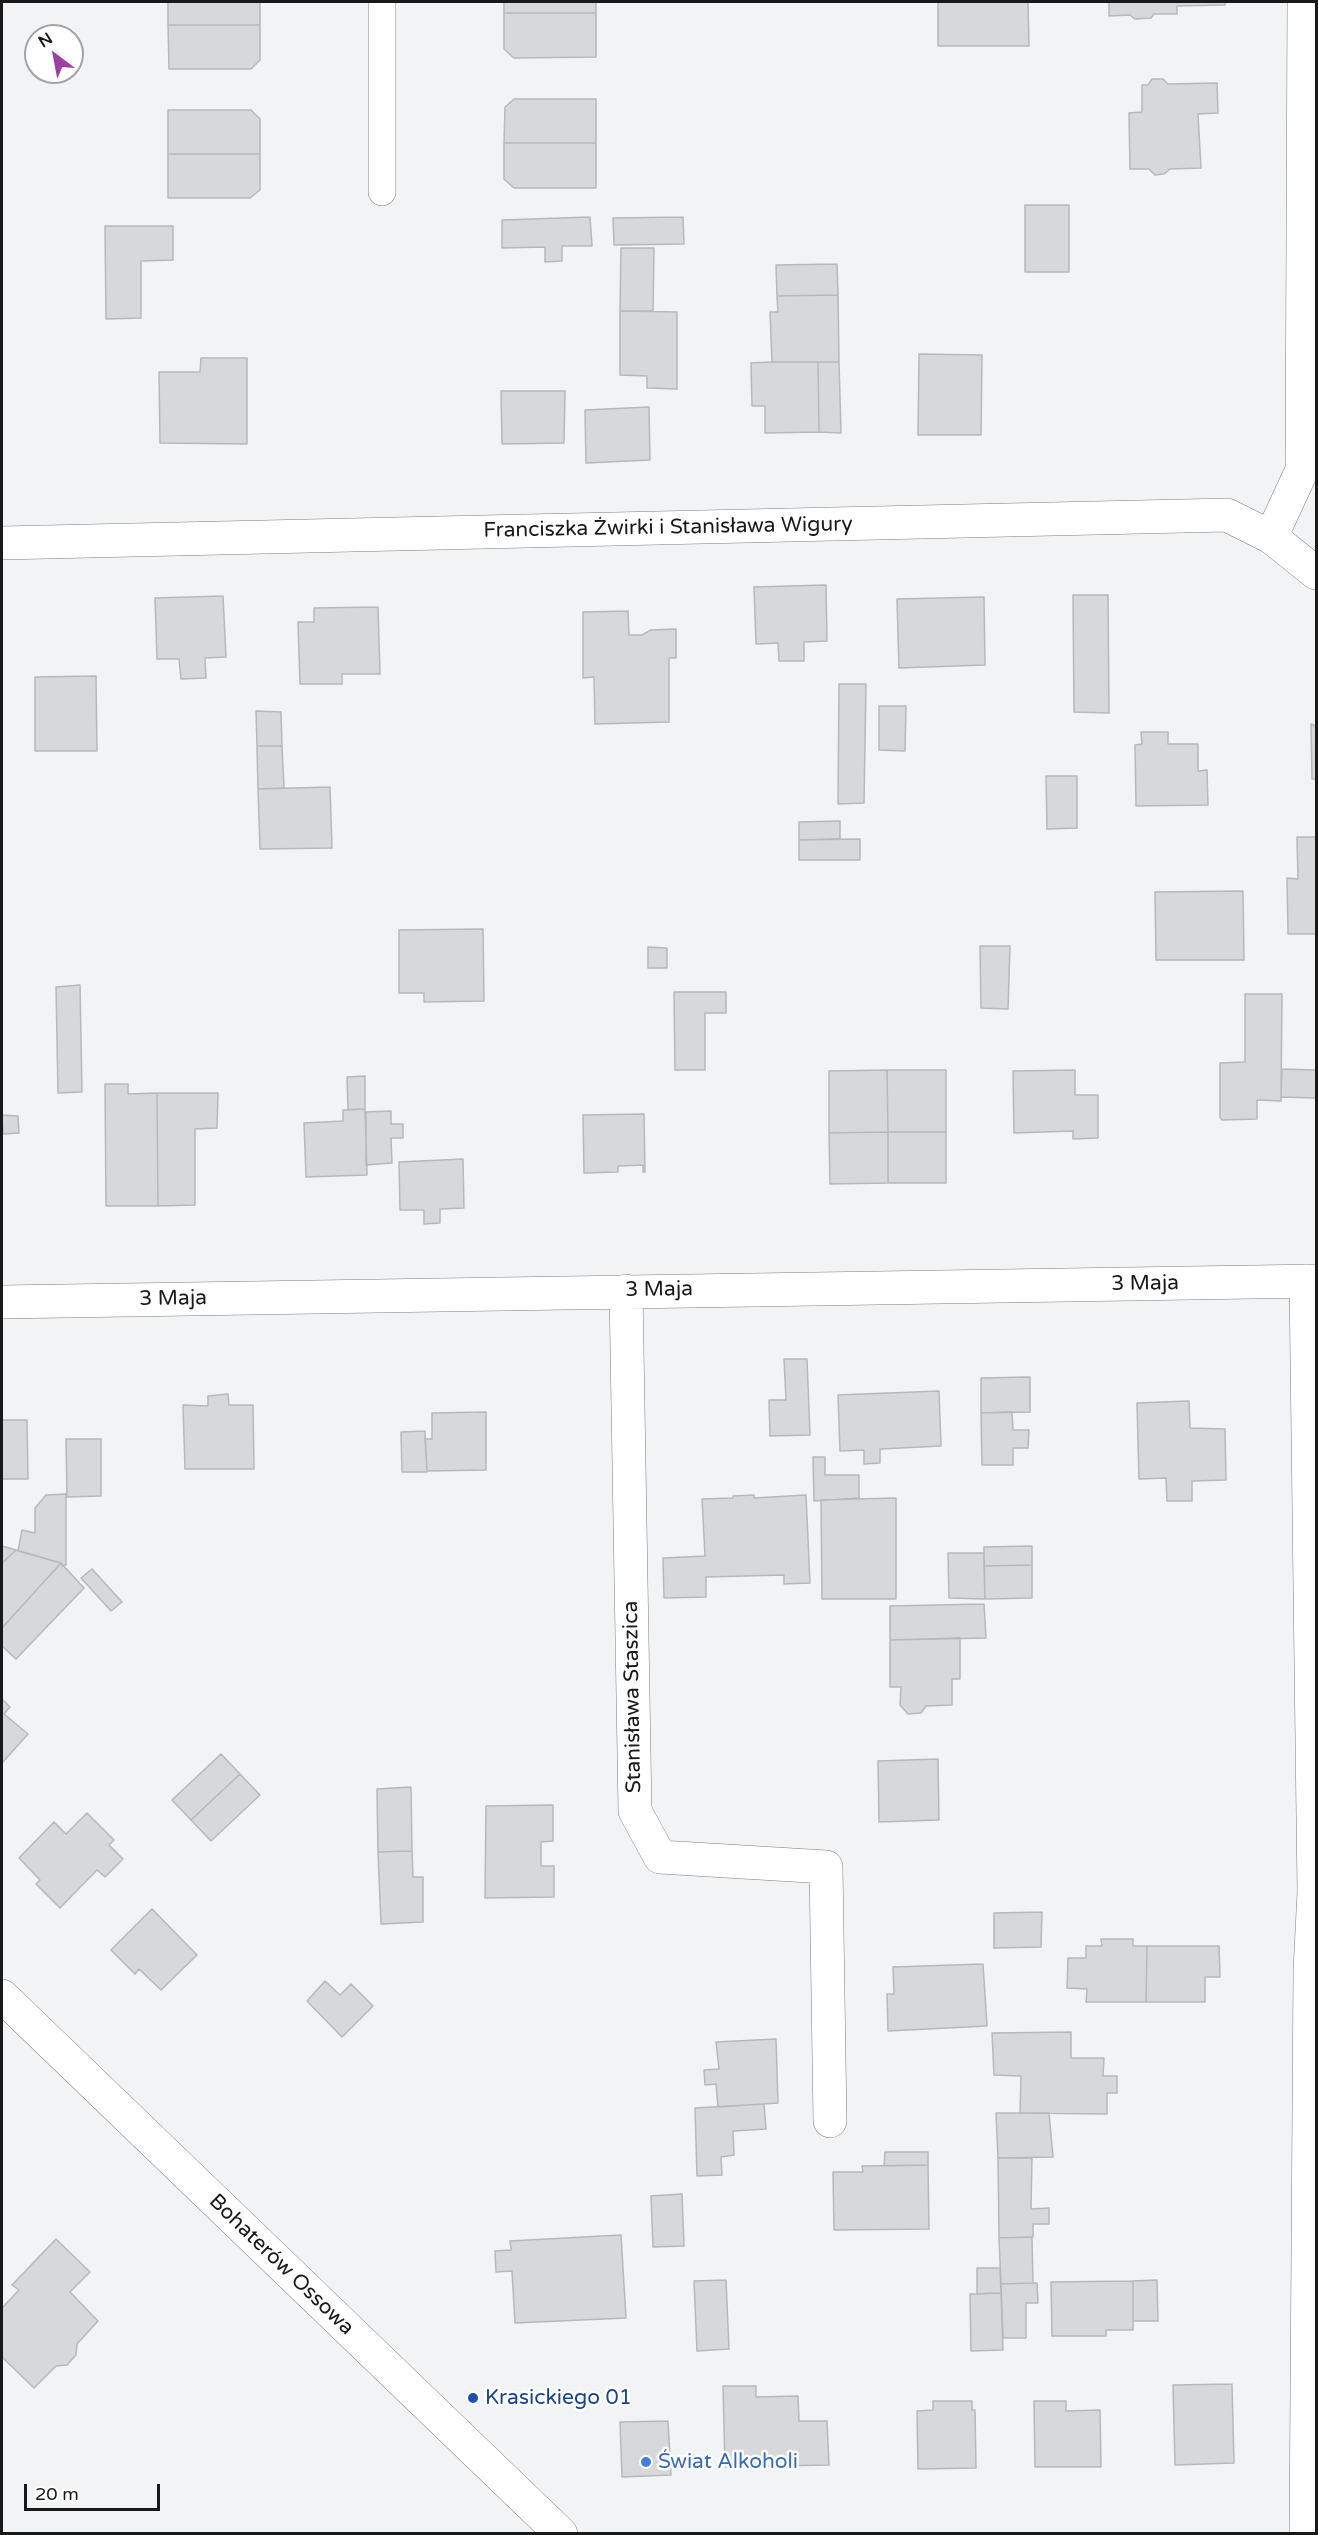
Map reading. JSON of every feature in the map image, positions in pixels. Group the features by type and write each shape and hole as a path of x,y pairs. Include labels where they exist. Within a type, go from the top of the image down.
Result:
{"street":[{"path":"1271,537 1302,470 1304,2"},
{"name":"Franciszka Żwirki i Stanisława Wigury","path":"2,543 1227,515 1271,537 1317,573"},
{"path":"1306,2534 1310,1970 1315,1892 1311,1281"},
{"name":"3 Maja","path":"2,1302 1311,1281"},
{"name":"Stanisława Staszica","path":"626,1291 635,1811 660,1857 826,1867 830,2121"},
{"name":"Bohaterów Ossowa","path":"2,1996 561,2534"}],"lane":[{"path":"382,2 382,192"}],"building":[{"path":"168,2 260,2 260,25 168,25"},
{"path":"504,2 596,2 596,13 504,13"},
{"path":"938,2 1028,2 1029,46 938,46"},
{"path":"1109,2 1225,2 1225,5 1177,6 1177,14 1154,14 1151,18 1135,19 1130,15 1109,16"},
{"path":"504,13 596,13 596,57 514,58 504,49"},
{"path":"168,25 260,25 260,60 251,69 169,69"},
{"path":"1152,79 1163,79 1168,84 1217,83 1218,113 1198,114 1201,168 1170,169 1164,174 1155,175 1149,169 1130,169 1129,113 1142,112 1142,85 1148,85"},
{"path":"514,99 596,99 596,143 504,143 505,107"},
{"path":"168,110 251,110 260,119 260,154 168,154"},
{"path":"504,143 596,143 596,188 514,188 504,179"},
{"path":"168,154 260,154 260,190 250,198 168,198"},
{"path":"1025,205 1069,205 1069,272 1025,272"},
{"path":"590,217 592,246 562,246 562,261 545,262 545,247 502,248 502,220"},
{"path":"683,217 684,244 614,245 613,218"},
{"path":"105,226 173,226 173,260 141,261 141,318 106,319"},
{"path":"621,248 654,248 653,311 620,311"},
{"path":"837,264 838,295 777,296 776,265"},
{"path":"838,295 839,362 772,362 770,312 778,312 777,296"},
{"path":"620,311 677,312 677,389 647,388 647,376 620,375"},
{"path":"919,354 982,355 981,435 918,435"},
{"path":"201,358 247,358 247,444 160,443 159,372 200,372"},
{"path":"818,362 819,432 765,433 765,406 752,406 751,363"},
{"path":"818,362 839,362 841,433 819,432"},
{"path":"501,391 565,391 564,443 502,444"},
{"path":"649,407 650,460 586,463 585,410"},
{"path":"826,585 827,641 804,642 804,661 779,661 778,643 756,644 754,587"},
{"path":"1073,595 1108,595 1109,713 1074,712"},
{"path":"223,596 226,657 205,658 206,678 181,679 179,659 157,659 155,598"},
{"path":"984,597 985,665 899,668 897,599"},
{"path":"378,607 380,674 342,674 342,684 300,684 298,622 314,622 314,608"},
{"path":"628,611 629,635 642,635 651,630 676,629 676,658 669,658 669,722 595,724 594,677 583,678 583,612"},
{"path":"96,676 97,751 35,751 35,677"},
{"path":"839,684 866,684 864,803 838,804"},
{"path":"879,706 906,706 905,751 879,750"},
{"path":"256,711 281,712 282,746 257,746"},
{"path":"1311,724 1316,726 1316,779 1312,779"},
{"path":"1141,732 1168,732 1168,744 1198,744 1198,771 1207,770 1208,805 1136,806 1135,745 1142,744"},
{"path":"257,746 282,746 284,788 258,789"},
{"path":"1046,776 1077,776 1077,828 1047,829"},
{"path":"330,787 332,848 260,849 258,789"},
{"path":"840,821 840,839 799,840 799,822"},
{"path":"1297,837 1316,837 1316,934 1288,934 1287,878 1298,879"},
{"path":"860,839 860,860 799,860 799,840"},
{"path":"1243,891 1244,960 1156,960 1155,892"},
{"path":"483,929 484,1001 424,1002 424,993 399,993 399,930"},
{"path":"980,946 1010,946 1008,1009 981,1008"},
{"path":"648,947 667,948 667,968 648,968"},
{"path":"80,985 82,1092 58,1093 56,987"},
{"path":"674,992 726,992 726,1013 705,1013 705,1070 675,1070"},
{"path":"1245,994 1282,994 1281,1101 1257,1100 1257,1119 1222,1120 1220,1117 1220,1063 1245,1062"},
{"path":"1282,1069 1316,1070 1316,1098 1281,1097"},
{"path":"887,1070 888,1132 829,1133 829,1071"},
{"path":"887,1070 946,1070 946,1132 888,1132"},
{"path":"1075,1070 1075,1095 1098,1095 1098,1138 1073,1139 1073,1131 1014,1133 1013,1071"},
{"path":"365,1076 365,1109 348,1110 347,1077"},
{"path":"105,1084 128,1084 128,1094 157,1093 158,1206 106,1206"},
{"path":"157,1093 218,1093 217,1128 195,1129 195,1205 158,1206"},
{"path":"365,1109 367,1175 306,1177 304,1123 343,1121 343,1110"},
{"path":"391,1111 391,1124 403,1124 403,1138 391,1138 392,1163 366,1165 366,1112"},
{"path":"644,1114 645,1172 643,1172 643,1165 618,1166 618,1172 584,1173 583,1115"},
{"path":"2,1115 18,1116 19,1133 3,1134"},
{"path":"888,1132 888,1183 830,1184 829,1133"},
{"path":"888,1132 946,1132 946,1183 888,1183"},
{"path":"463,1159 464,1208 440,1209 440,1223 424,1224 424,1210 400,1210 399,1162"},
{"path":"784,1359 807,1359 810,1435 770,1436 769,1400 786,1400"},
{"path":"1030,1377 1030,1412 981,1413 981,1378"},
{"path":"939,1391 941,1446 880,1449 880,1463 864,1464 864,1450 840,1451 838,1395"},
{"path":"228,1394 229,1405 253,1405 254,1469 185,1469 183,1405 208,1406 208,1396"},
{"path":"1189,1401 1190,1428 1225,1429 1226,1480 1192,1481 1192,1501 1167,1501 1166,1478 1139,1479 1137,1403"},
{"path":"486,1412 486,1470 427,1471 425,1439 432,1439 432,1413"},
{"path":"1012,1412 1013,1430 1029,1430 1028,1448 1013,1448 1013,1465 982,1465 981,1413"},
{"path":"2,1420 27,1420 28,1479 2,1479"},
{"path":"425,1431 427,1472 402,1472 401,1432"},
{"path":"66,1439 101,1439 101,1496 67,1497"},
{"path":"813,1457 825,1457 825,1475 859,1475 859,1498 814,1501"},
{"path":"66,1494 66,1565 62,1566 61,1563 18,1551 22,1530 35,1533 35,1508 46,1495"},
{"path":"754,1495 754,1498 806,1495 810,1583 784,1584 784,1575 706,1577 706,1597 664,1598 663,1558 705,1556 702,1499"},
{"path":"896,1498 896,1599 822,1599 821,1500"},
{"path":"2,1546 16,1550 2,1563"},
{"path":"1032,1546 1032,1565 984,1566 984,1547"},
{"path":"16,1550 61,1563 2,1628 2,1563"},
{"path":"948,1553 984,1553 985,1599 949,1598"},
{"path":"61,1563 84,1588 16,1659 2,1646 2,1628"},
{"path":"1032,1565 1032,1598 985,1599 984,1566"},
{"path":"92,1569 122,1602 111,1611 81,1578"},
{"path":"984,1604 986,1638 890,1640 890,1606"},
{"path":"960,1638 960,1679 952,1679 952,1705 926,1706 921,1713 908,1714 900,1705 901,1687 890,1687 890,1640"},
{"path":"2,1699 10,1707 4,1714 28,1734 2,1763"},
{"path":"221,1754 240,1774 191,1820 172,1800"},
{"path":"938,1759 939,1820 879,1822 878,1761"},
{"path":"240,1774 260,1795 211,1841 191,1820"},
{"path":"411,1787 412,1851 378,1852 377,1789"},
{"path":"553,1805 553,1841 541,1842 541,1866 554,1866 554,1897 485,1898 486,1806"},
{"path":"87,1813 114,1840 109,1845 123,1859 105,1877 97,1870 60,1908 36,1884 40,1880 19,1858 54,1822 66,1834"},
{"path":"412,1851 413,1877 423,1877 423,1922 381,1924 378,1852"},
{"path":"152,1909 197,1955 161,1990 139,1969 135,1974 111,1950"},
{"path":"1042,1912 1041,1947 994,1948 994,1913"},
{"path":"1101,1939 1133,1939 1133,1946 1147,1946 1146,2002 1086,2002 1087,1989 1067,1988 1068,1958 1086,1958 1086,1946 1102,1946"},
{"path":"1147,1946 1219,1946 1220,1977 1205,1977 1205,2002 1146,2002"},
{"path":"983,1964 987,2026 888,2031 887,1994 894,1994 893,1967"},
{"path":"325,1981 340,1995 351,1984 373,2006 342,2037 307,2001"},
{"path":"1071,2032 1071,2058 1104,2058 1103,2076 1117,2076 1117,2093 1107,2093 1107,2114 1020,2113 1021,2076 994,2075 992,2033"},
{"path":"776,2039 778,2103 718,2107 716,2084 705,2085 704,2070 719,2069 716,2042"},
{"path":"764,2104 766,2129 733,2131 734,2155 721,2157 722,2175 697,2176 695,2108"},
{"path":"996,2113 1049,2113 1053,2157 998,2158"},
{"path":"885,2152 928,2152 928,2165 884,2166"},
{"path":"998,2158 1032,2158 1031,2209 1049,2208 1049,2224 1033,2224 1033,2237 999,2238"},
{"path":"928,2165 929,2229 834,2230 833,2172 863,2172 862,2166"},
{"path":"682,2194 684,2246 653,2247 651,2196"},
{"path":"621,2235 626,2318 515,2323 512,2271 496,2272 495,2251 511,2250 510,2241"},
{"path":"1032,2237 1033,2283 1001,2284 999,2238"},
{"path":"56,2239 90,2272 70,2292 98,2321 77,2344 76,2355 67,2365 56,2366 34,2388 2,2357 2,2308 19,2290 12,2285"},
{"path":"977,2268 1000,2268 1001,2293 977,2294"},
{"path":"726,2280 729,2349 697,2351 694,2281"},
{"path":"1157,2280 1158,2321 1133,2321 1133,2281"},
{"path":"1133,2281 1133,2330 1106,2330 1106,2336 1052,2336 1051,2282"},
{"path":"1037,2283 1038,2303 1026,2303 1026,2338 1003,2338 1001,2284"},
{"path":"1001,2293 1003,2350 971,2351 970,2294"},
{"path":"1232,2384 1234,2463 1175,2465 1173,2385"},
{"path":"723,2386 756,2386 756,2397 798,2396 799,2421 827,2421 829,2465 725,2467"},
{"path":"933,2401 972,2401 972,2410 975,2410 976,2468 918,2469 917,2411 933,2410"},
{"path":"1034,2401 1066,2401 1066,2411 1100,2410 1101,2467 1035,2467"},
{"path":"668,2421 671,2475 622,2477 620,2422"}],"place":[{"name":"Krasickiego 01","path":"473,2398"},
{"name":"Świat Alkoholi","path":"646,2462"}]}
